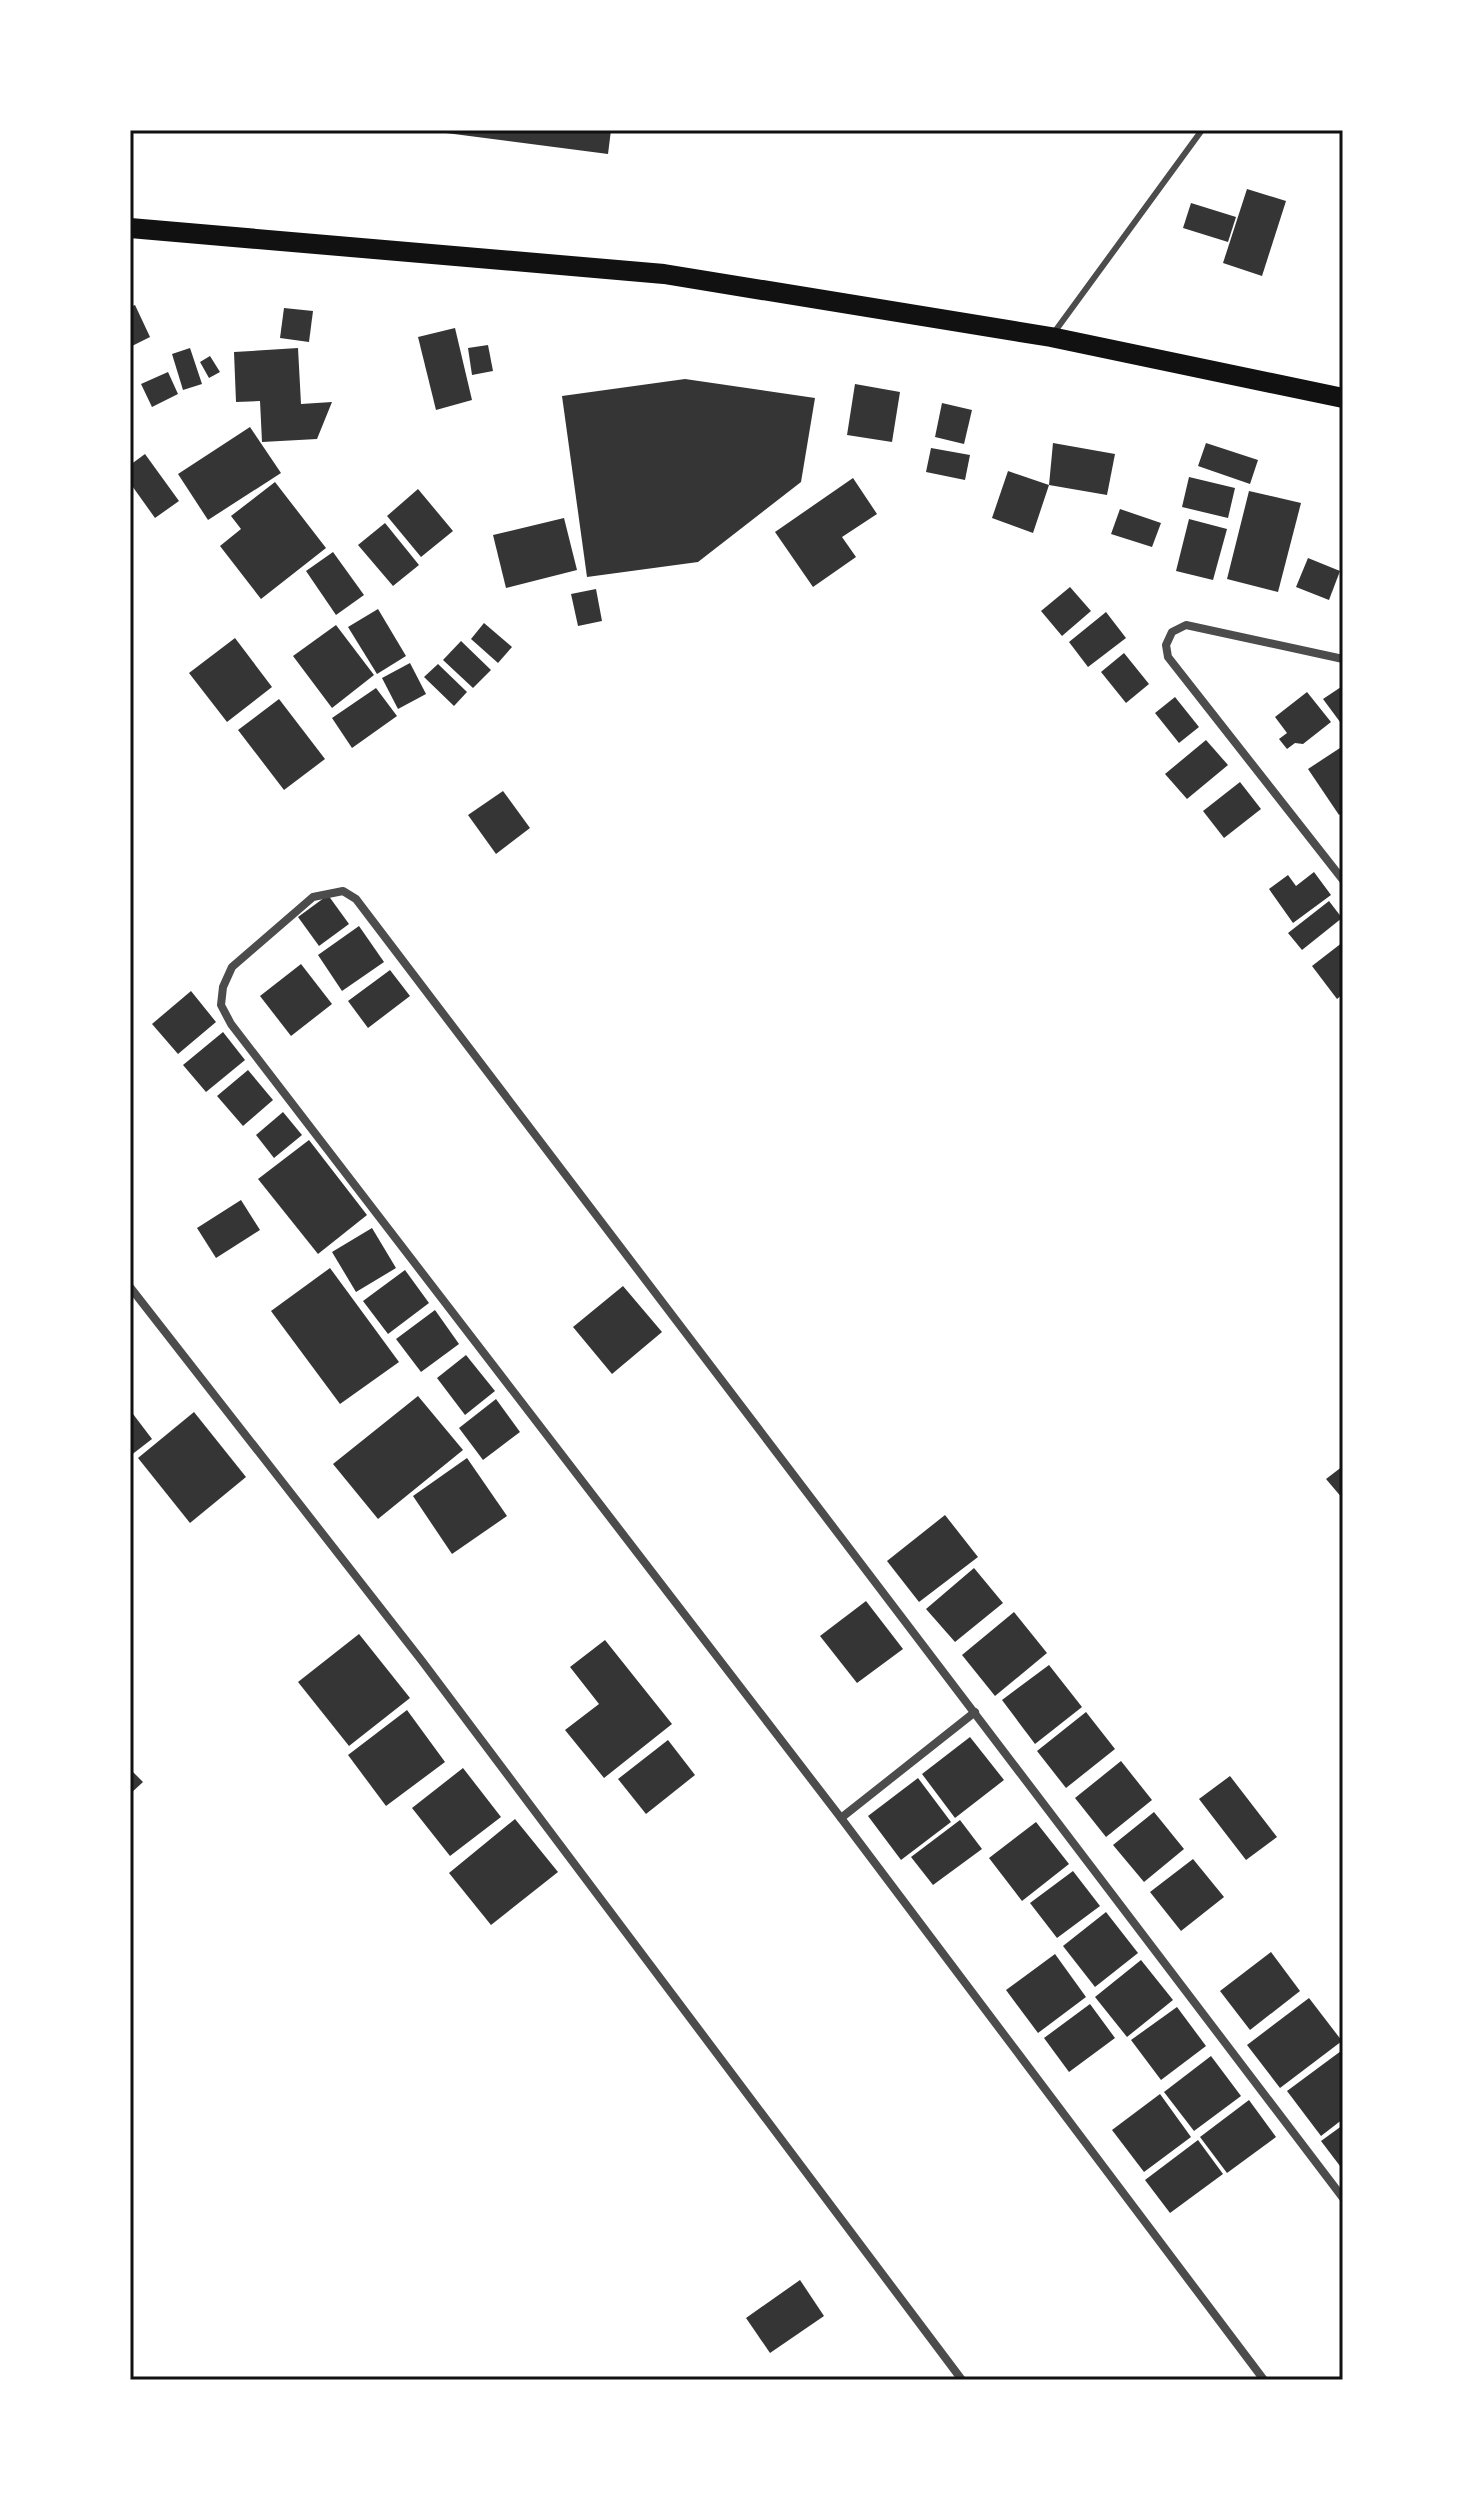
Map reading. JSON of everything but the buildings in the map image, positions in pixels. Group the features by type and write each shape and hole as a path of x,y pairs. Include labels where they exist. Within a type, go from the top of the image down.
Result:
{"main road":[{"path":"130,228 664,274 1051,337 1343,398"}],"street":[{"path":"1343,659 1186,625 1172,632 1166,645 1168,657 1343,880"},
{"path":"1264,2380 841,1818 231,1024 221,1005 223,987 232,967 313,897 343,891 356,899 1343,2198"},
{"path":"130,1287 432,1674 962,2380"},
{"path":"841,1818 975,1712"}],"lane":[{"path":"1051,337 1202,130"}]}
